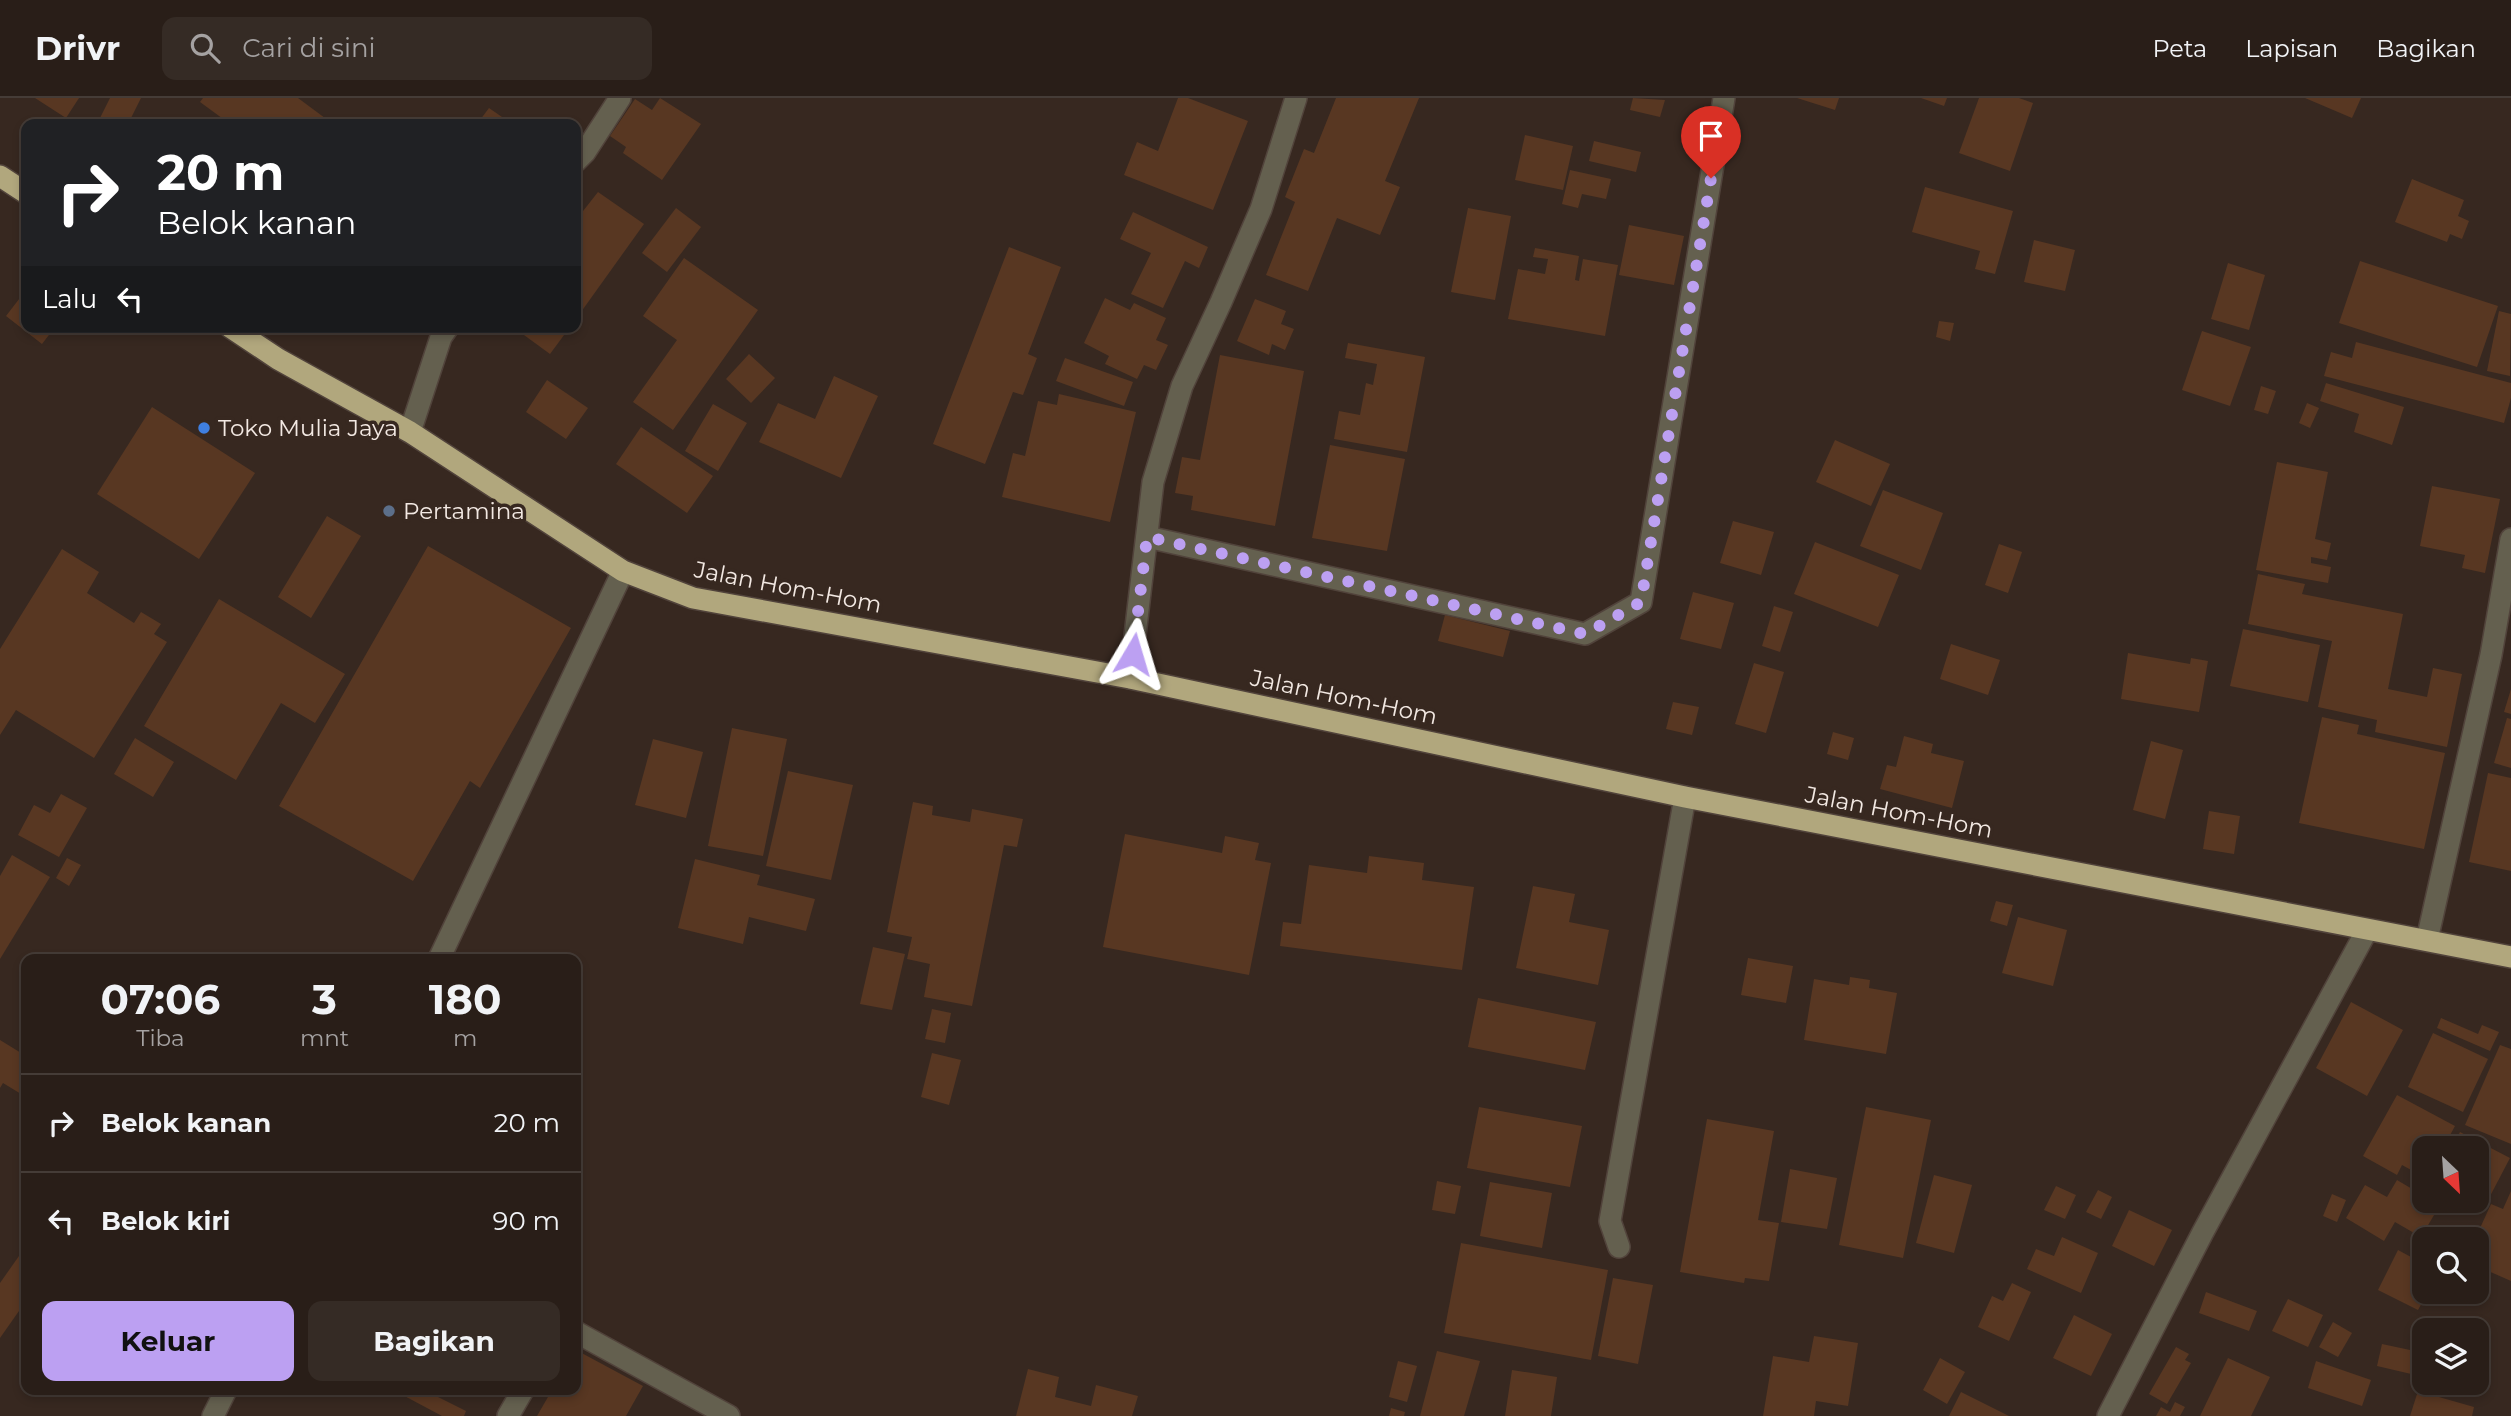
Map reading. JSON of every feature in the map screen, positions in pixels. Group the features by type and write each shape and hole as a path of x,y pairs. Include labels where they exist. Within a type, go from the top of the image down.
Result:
{"highway":[{"path":"0,176 21,190"},
{"name":"Jalan Hom-Hom","path":"239,333 278,359 410,432 623,571 693,598 1130,678 1685,797 2511,957"}],"street":[{"path":"581,156 620,98"},
{"path":"1130,678 1153,482 1182,386 1261,209 1296,98"},
{"path":"1147,537 1585,634 1641,602 1724,98"},
{"path":"410,432 444,333"},
{"path":"2427,940 2491,654 2511,539"},
{"path":"441,954 623,571"},
{"path":"1619,1247 1611,1221 1685,797"},
{"path":"2108,1416 2203,1232 2367,930"},
{"path":"581,1335 729,1416"},
{"path":"212,1416 223,1395"},
{"path":"508,1416 520,1395"}],"building":[{"path":"35,98 79,98 66,118"},
{"path":"110,98 141,98 130,119 100,119"},
{"path":"203,98 298,98 326,119 223,119 200,102"},
{"path":"660,98 701,124 662,180 623,153 626,147 610,136 635,99 652,110"},
{"path":"1178,98 1188,98 1248,121 1213,210 1124,175 1137,142 1158,151"},
{"path":"1336,98 1419,98 1385,181 1400,187 1380,235 1337,218 1308,291 1266,275 1295,202 1285,197 1304,149 1314,153"},
{"path":"1633,98 1665,100 1660,117 1630,110"},
{"path":"1797,98 1839,98 1835,110"},
{"path":"1921,98 1947,98 1944,106"},
{"path":"1979,98 2019,98 2033,103 2010,171 1959,153"},
{"path":"2305,98 2361,98 2352,118"},
{"path":"489,108 505,119 481,119"},
{"path":"1525,135 1573,146 1563,190 1515,180"},
{"path":"1594,141 1641,152 1636,172 1589,161"},
{"path":"1570,170 1611,179 1606,199 1582,194 1578,208 1562,204"},
{"path":"2412,179 2464,200 2458,216 2469,221 2462,239 2450,234 2447,242 2395,222"},
{"path":"1925,187 2013,211 1995,274 1975,269 1980,251 1912,232"},
{"path":"598,192 644,224 581,312 581,214"},
{"path":"676,208 701,227 667,272 642,253"},
{"path":"1468,208 1511,216 1495,300 1451,292"},
{"path":"1133,212 1208,247 1199,268 1185,261 1163,308 1131,294 1151,253 1120,239"},
{"path":"1629,225 1684,236 1674,285 1619,275"},
{"path":"2034,240 2075,250 2065,291 2024,282"},
{"path":"1009,247 1061,267 1028,354 1037,358 1023,395 1013,392 985,464 933,444"},
{"path":"1535,248 1579,256 1575,280 1579,281 1583,259 1618,265 1605,336 1508,319 1518,269 1545,274 1548,259 1533,257"},
{"path":"684,258 758,310 673,430 633,402 677,340 643,316"},
{"path":"2360,261 2498,306 2477,367 2339,323"},
{"path":"2228,263 2265,275 2249,330 2211,319"},
{"path":"21,296 21,328 6,316"},
{"path":"1105,298 1130,310 1134,303 1166,318 1156,340 1168,345 1156,370 1144,365 1137,379 1105,364 1109,356 1084,343"},
{"path":"1255,299 1286,311 1281,324 1294,329 1285,350 1272,344 1269,355 1237,341"},
{"path":"2499,311 2511,314 2510,376 2487,371"},
{"path":"1939,321 1954,323 1950,341 1936,337"},
{"path":"2202,331 2251,347 2230,406 2182,390"},
{"path":"28,333 50,333 42,344"},
{"path":"521,333 566,333 550,354"},
{"path":"2356,342 2511,383 2511,398 2504,423 2324,376 2331,352 2352,358"},
{"path":"1348,343 1425,357 1407,452 1334,439 1339,411 1360,415 1366,383 1373,385 1377,364 1345,358"},
{"path":"749,354 775,378 751,403 726,379"},
{"path":"1220,355 1304,371 1275,526 1191,510 1193,496 1175,493 1182,457 1200,460"},
{"path":"1065,358 1133,382 1124,406 1056,381"},
{"path":"834,376 878,396 841,478 759,442 778,403 815,419"},
{"path":"547,380 588,408 566,439 526,412"},
{"path":"2326,383 2404,407 2392,445 2354,432 2359,414 2320,401"},
{"path":"2261,386 2276,391 2268,414 2254,410"},
{"path":"1059,394 1136,412 1110,522 1002,497 1013,453 1025,456 1038,401 1057,405"},
{"path":"2307,403 2319,408 2310,428 2299,423"},
{"path":"713,404 747,423 718,471 685,451"},
{"path":"152,407 255,473 199,559 97,494"},
{"path":"641,427 713,476 687,513 616,464"},
{"path":"1835,440 1890,464 1871,506 1816,482"},
{"path":"1330,445 1405,459 1387,551 1312,538"},
{"path":"2277,462 2328,472 2315,539 2331,543 2327,560 2311,557 2311,563 2331,567 2328,583 2256,570"},
{"path":"2432,486 2500,499 2485,573 2462,568 2465,555 2420,546"},
{"path":"1883,490 1943,513 1921,570 1860,546"},
{"path":"327,516 361,536 311,618 278,597"},
{"path":"1733,521 1774,532 1761,575 1720,563"},
{"path":"1815,542 1899,575 1878,627 1794,594"},
{"path":"1999,544 2022,552 2008,593 1985,585"},
{"path":"428,546 571,628 480,788 470,781 413,881 279,806"},
{"path":"62,549 99,572 87,593 134,623 141,612 161,624 154,634 167,642 94,758 16,710 0,735 0,649"},
{"path":"2258,574 2305,584 2302,594 2403,614 2388,689 2427,697 2433,668 2462,674 2447,747 2375,732 2377,720 2318,707 2332,641 2248,624"},
{"path":"1693,592 1734,603 1721,649 1680,639"},
{"path":"219,599 345,674 315,723 281,703 236,780 144,726"},
{"path":"1774,606 1793,612 1780,652 1762,646"},
{"path":"1445,615 1510,631 1503,657 1438,641"},
{"path":"2243,629 2320,645 2308,702 2230,686"},
{"path":"1951,644 2000,660 1988,695 1940,679"},
{"path":"2128,653 2190,664 2191,658 2208,661 2199,712 2121,699"},
{"path":"1754,663 1784,672 1766,733 1735,724"},
{"path":"2511,689 2511,714 2504,712"},
{"path":"1673,702 1699,707 1692,735 1666,729"},
{"path":"2322,717 2359,725 2357,734 2445,753 2424,849 2299,823"},
{"path":"2507,718 2511,719 2511,768 2494,763"},
{"path":"732,728 787,739 763,856 708,846"},
{"path":"1833,732 1854,738 1848,760 1827,754"},
{"path":"1904,736 1933,744 1931,753 1964,761 1952,808 1880,789 1887,765 1896,767"},
{"path":"135,738 174,762 153,797 114,774"},
{"path":"653,739 703,752 686,818 635,805"},
{"path":"2151,741 2183,750 2165,819 2133,810"},
{"path":"788,771 853,785 831,880 766,866"},
{"path":"2488,773 2511,778 2511,871 2469,862"},
{"path":"61,794 87,808 59,857 18,835 34,805 50,813"},
{"path":"913,802 933,806 932,815 970,822 972,809 1023,819 1017,847 1004,845 972,1006 924,997 930,964 907,959 912,937 887,932"},
{"path":"2209,811 2240,816 2234,854 2203,849"},
{"path":"1125,834 1222,853 1225,836 1259,843 1255,860 1271,863 1249,975 1103,947"},
{"path":"12,855 50,877 0,959 0,876"},
{"path":"1369,856 1424,863 1422,880 1474,887 1462,970 1280,946 1283,922 1301,924 1309,865 1367,873"},
{"path":"67,858 81,865 69,886 56,878"},
{"path":"695,859 760,875 757,885 815,899 806,931 749,917 743,944 678,928"},
{"path":"1533,886 1575,894 1569,922 1609,930 1598,985 1516,968"},
{"path":"1996,901 2013,905 2007,926 1990,921"},
{"path":"2018,917 2067,930 2053,986 2002,973"},
{"path":"873,947 905,954 892,1010 860,1004"},
{"path":"1748,958 1793,966 1786,1003 1741,995"},
{"path":"1850,977 1870,980 1869,988 1897,993 1886,1054 1804,1040 1814,979 1849,985"},
{"path":"1478,998 1596,1022 1585,1070 1468,1047"},
{"path":"2351,1002 2403,1030 2367,1096 2316,1068"},
{"path":"932,1009 951,1013 945,1043 925,1039"},
{"path":"2441,1018 2478,1034 2482,1025 2499,1032 2490,1051 2437,1028"},
{"path":"2433,1033 2488,1059 2463,1112 2408,1087"},
{"path":"0,1040 21,1053 21,1094 3,1083 0,1088"},
{"path":"2500,1045 2511,1049 2511,1144 2465,1125"},
{"path":"932,1053 961,1060 949,1105 921,1097"},
{"path":"2397,1095 2455,1126 2450,1136 2412,1136 2412,1170 2402,1165 2397,1175 2363,1156"},
{"path":"1479,1107 1582,1126 1570,1187 1467,1168"},
{"path":"1866,1107 1931,1120 1903,1258 1839,1245"},
{"path":"1707,1119 1774,1131 1758,1220 1779,1223 1769,1281 1745,1278 1744,1283 1680,1272"},
{"path":"2489,1147 2510,1158 2489,1198"},
{"path":"1790,1169 1837,1178 1827,1229 1781,1222"},
{"path":"1934,1175 1972,1185 1954,1253 1916,1243"},
{"path":"2397,1180 2412,1189 2412,1213 2435,1213 2427,1227 2412,1227 2412,1232 2395,1222 2384,1241 2346,1218 2365,1185 2387,1197"},
{"path":"1437,1181 1461,1186 1455,1214 1432,1210"},
{"path":"1490,1182 1552,1193 1542,1248 1480,1236"},
{"path":"2056,1186 2076,1195 2065,1219 2044,1210"},
{"path":"2098,1190 2112,1197 2101,1219 2086,1212"},
{"path":"2511,1191 2511,1281 2489,1271 2489,1227 2481,1227 2491,1204 2503,1209"},
{"path":"2332,1194 2346,1200 2337,1222 2323,1216"},
{"path":"2129,1210 2172,1230 2154,1266 2112,1246"},
{"path":"2062,1237 2098,1253 2081,1293 2027,1269 2036,1249 2054,1256"},
{"path":"1461,1243 1608,1270 1591,1360 1444,1333"},
{"path":"2398,1250 2412,1258 2412,1304 2421,1304 2418,1310 2378,1290"},
{"path":"21,1253 21,1308 0,1338 0,1283"},
{"path":"1613,1278 1653,1285 1638,1364 1598,1356"},
{"path":"2012,1283 2031,1292 2009,1341 1978,1327 1992,1296 2003,1301"},
{"path":"2206,1292 2257,1311 2249,1331 2199,1313"},
{"path":"2288,1299 2323,1315 2308,1347 2272,1331"},
{"path":"2074,1315 2112,1334 2091,1376 2053,1358"},
{"path":"2333,1322 2352,1333 2338,1357 2319,1347"},
{"path":"1814,1336 1858,1343 1848,1406 1816,1401 1814,1416 1763,1416 1773,1356 1809,1362"},
{"path":"2382,1344 2412,1350 2412,1374 2377,1366"},
{"path":"2176,1347 2189,1354 2185,1360 2191,1363 2167,1404 2149,1394"},
{"path":"1437,1351 1480,1361 1464,1416 1420,1416"},
{"path":"581,1353 643,1386 626,1416 537,1416 549,1395 581,1395"},
{"path":"1940,1358 1965,1372 1947,1404 1923,1390"},
{"path":"2228,1358 2270,1377 2251,1416 2200,1416"},
{"path":"1398,1361 1417,1366 1407,1402 1389,1397"},
{"path":"2316,1361 2371,1380 2362,1406 2308,1388"},
{"path":"1028,1369 1059,1377 1055,1397 1091,1406 1096,1385 1138,1396 1132,1416 1016,1416"},
{"path":"1512,1370 1557,1377 1551,1416 1505,1416"},
{"path":"1961,1392 2009,1416 1949,1416"},
{"path":"403,1395 434,1395 466,1411 464,1416 442,1416"},
{"path":"2417,1395 2432,1395 2474,1407 2472,1416 2410,1416"},
{"path":"2175,1402 2185,1407 2180,1416 2156,1416 2161,1407 2170,1412"},
{"path":"1391,1408 1405,1412 1404,1416 1389,1416"}],"place":[{"name":"Toko Mulia Jaya","path":"204,428"},
{"name":"Pertamina","path":"389,511"}],"route":[{"path":"1133,654 1147,537 1585,634 1641,602 1711,178"}]}
